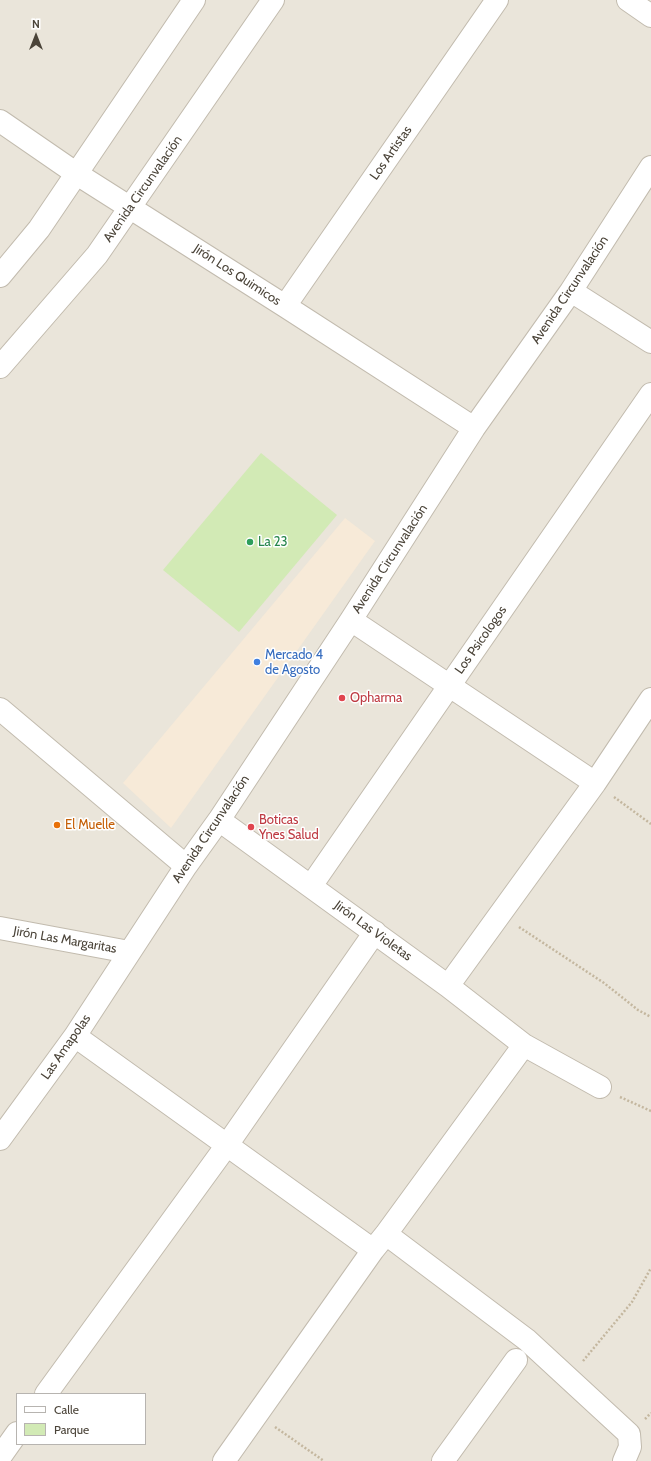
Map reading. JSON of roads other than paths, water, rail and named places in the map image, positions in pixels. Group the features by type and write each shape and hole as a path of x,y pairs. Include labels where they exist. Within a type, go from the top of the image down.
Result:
{"street":[{"path":"0,276 39,229 194,0"},
{"name":"Avenida Circunvalación","path":"0,367 97,255 273,0"},
{"name":"Los Artistas","path":"285,306 497,0"},
{"path":"628,0 651,16"},
{"name":"Jirón Los Quimicos","path":"0,121 77,174 131,207 474,428"},
{"name":"Avenida Circunvalación","path":"129,952 186,866 219,820 351,620 474,428 571,290 651,167"},
{"path":"571,290 651,342"},
{"name":"Los Psicologos","path":"311,886 651,394"},
{"path":"351,620 595,783"},
{"path":"448,986 595,783 651,699"},
{"path":"0,709 186,866"},
{"name":"Jirón Las Violetas","path":"219,820 376,932 524,1045 600,1087"},
{"name":"Jirón Las Margaritas","path":"0,928 129,952"},
{"path":"47,1393 227,1145 376,932"},
{"name":"Las Amapolas","path":"4,1127 75,1036 129,952"},
{"path":"75,1036 227,1145 380,1242 527,1340 629,1434 630,1447 624,1461"},
{"path":"224,1461 380,1242 524,1045"},
{"path":"443,1461 516,1360"},
{"path":"0,1457 16,1434"}],"place":[{"name":"La 23","path":"250,542"},
{"name":"Mercado 4 de Agosto","path":"257,662"},
{"name":"Opharma","path":"342,698"},
{"name":"El Muelle","path":"57,825"},
{"name":"Boticas Ynes Salud","path":"251,827"}]}
